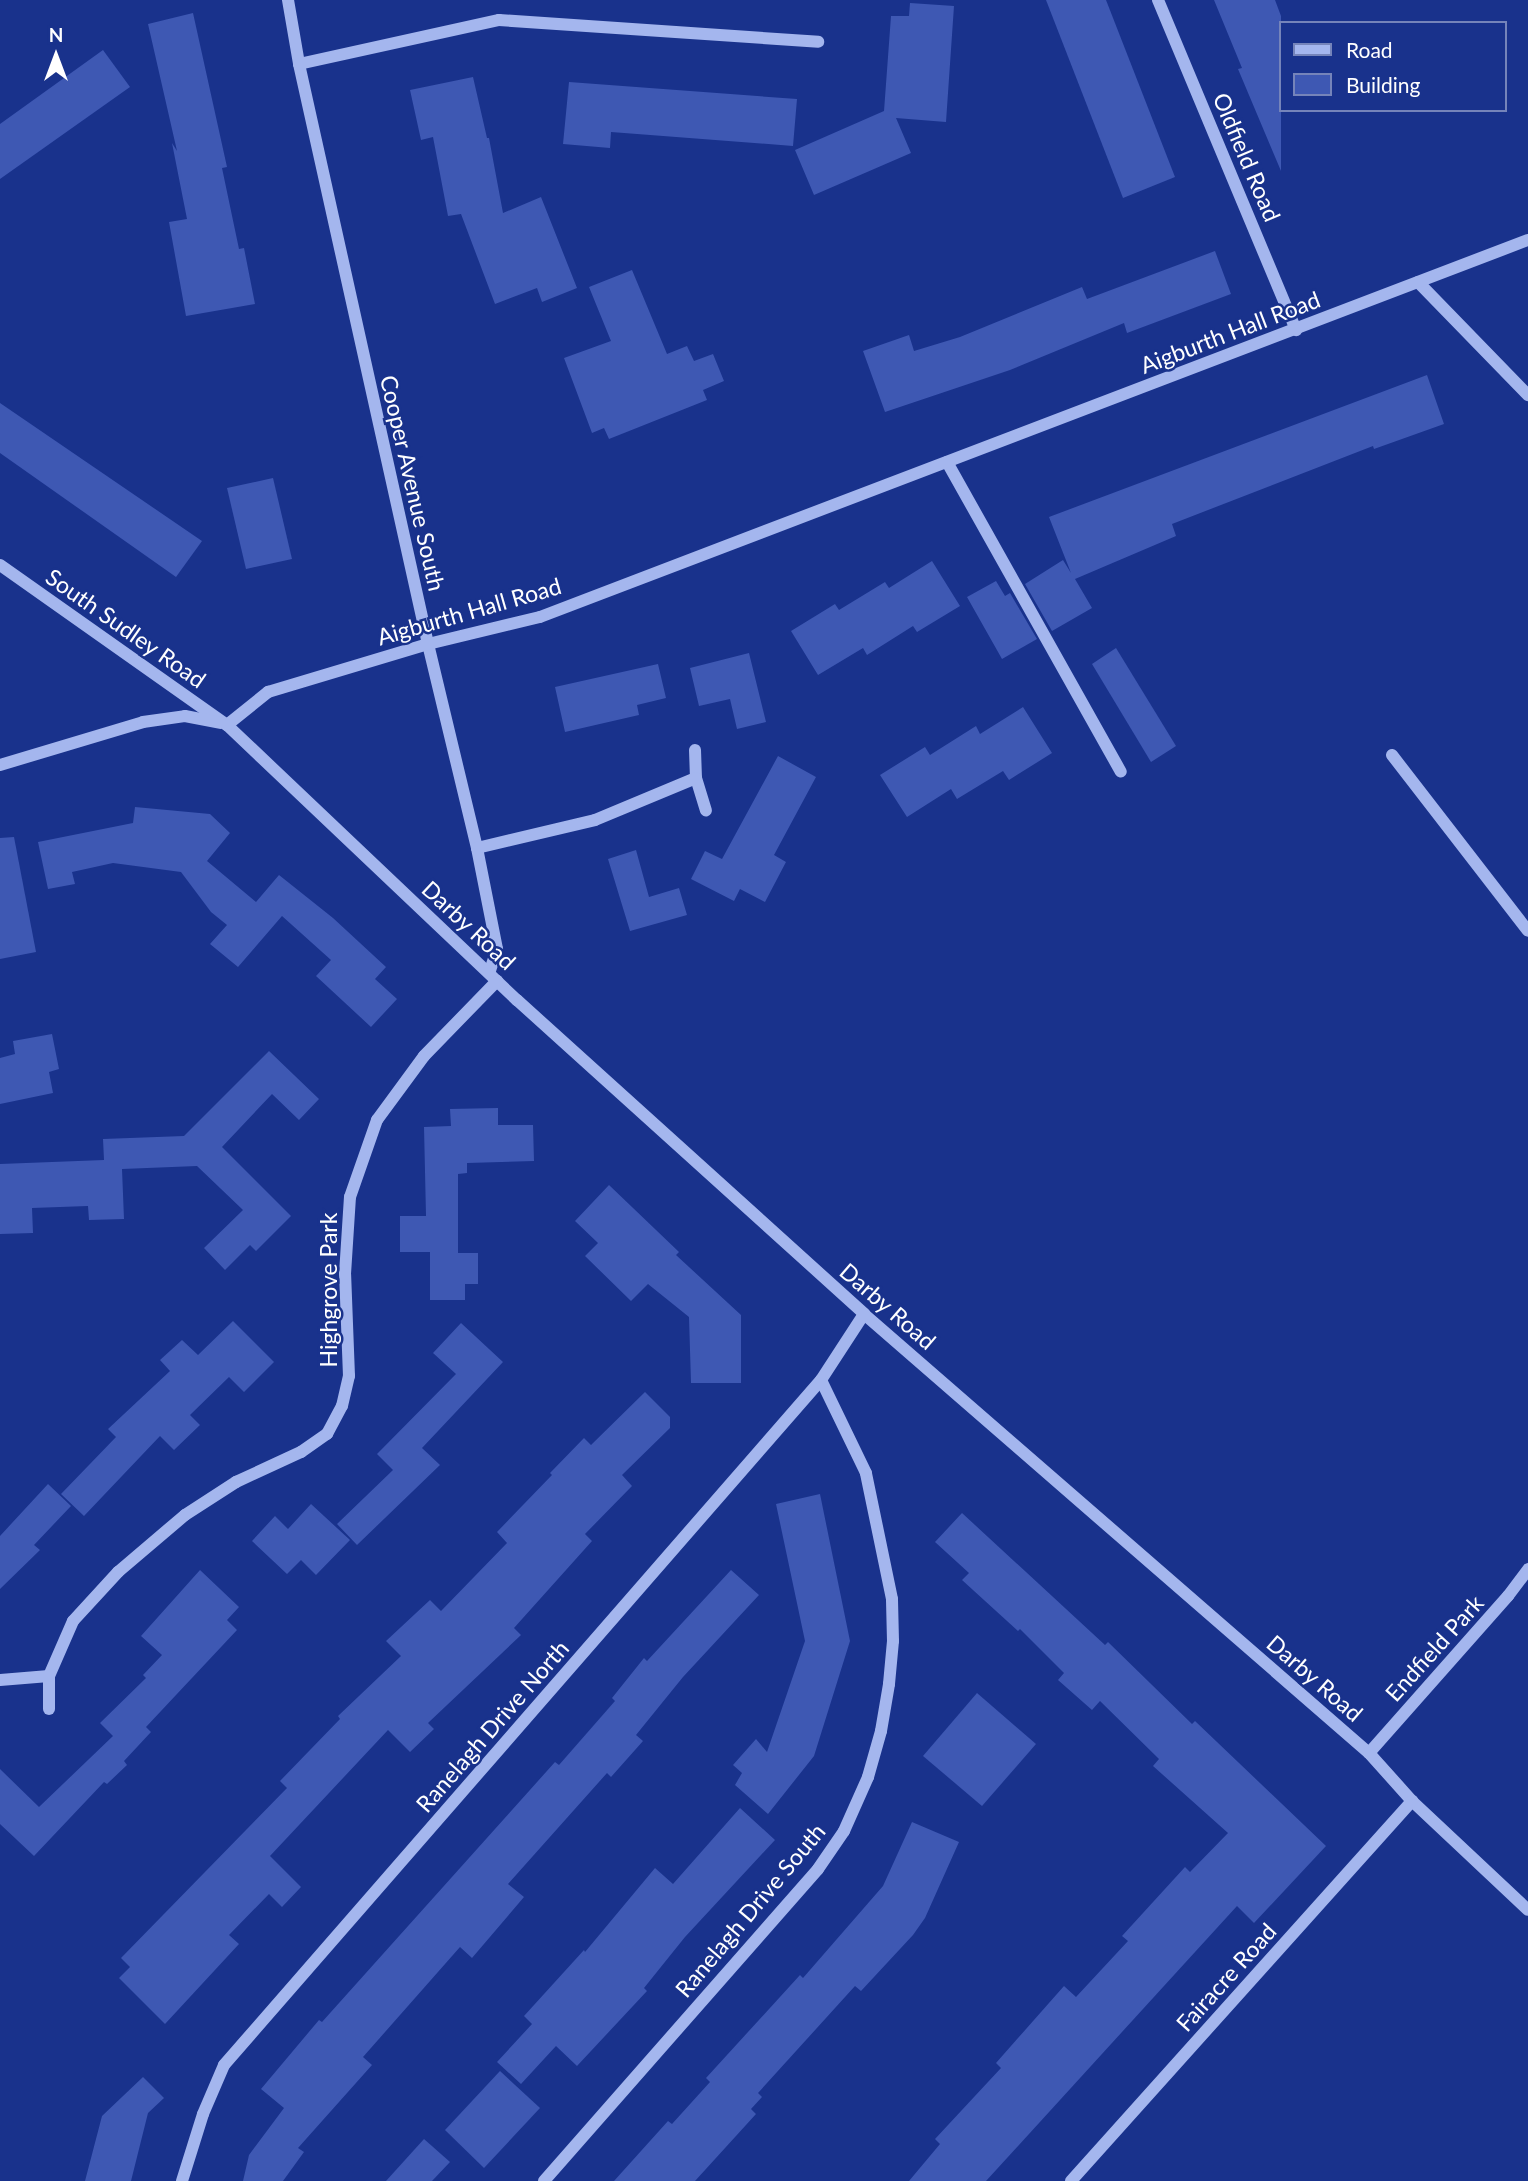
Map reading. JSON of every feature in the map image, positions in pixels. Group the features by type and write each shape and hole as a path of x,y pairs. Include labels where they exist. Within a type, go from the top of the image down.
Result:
{"street":[{"name":"Cooper Avenue South","path":"288,0 299,64 428,644 477,848 497,949 493,977"},
{"name":"Oldfield Road","path":"1158,0 1296,330"},
{"path":"299,64 499,20 818,43"},
{"name":"Aigburth Hall Road","path":"227,725 268,692 428,644 540,617 1528,240"},
{"path":"1418,282 1528,396"},
{"path":"947,462 1121,772"},
{"name":"South Sudley Road","path":"0,565 227,725"},
{"path":"0,765 143,722 185,716 227,725"},
{"name":"Darby Road","path":"227,725 493,977 864,1314 1368,1753 1412,1801 1528,1910"},
{"path":"695,750 696,778 706,811"},
{"path":"1392,755 1528,931"},
{"path":"477,848 595,820 696,778"},
{"name":"Highgrove Park","path":"49,1709 49,1676 73,1621 118,1572 185,1515 236,1482 301,1452 327,1434 342,1406 349,1376 345,1274 350,1197 377,1120 424,1056 493,977"},
{"name":"Ranelagh Drive North","path":"182,2181 203,2114 224,2065 821,1380 864,1314"},
{"name":"Ranelagh Drive South","path":"544,2181 818,1869 844,1831 868,1777 881,1731 889,1684 893,1641 892,1599 866,1473 821,1380"},
{"name":"Endfield Park","path":"1368,1753 1508,1596 1528,1569"},
{"path":"0,1680 49,1676"},
{"name":"Fairacre Road","path":"1071,2181 1412,1801"}],"building":[{"path":"1046,0 1106,0 1175,177 1123,198"},
{"path":"1214,0 1275,0 1281,16 1281,171 1238,69 1242,68"},
{"path":"910,3 954,6 946,122 896,118 911,153 814,195 795,150 884,111 891,16 909,16"},
{"path":"193,13 227,167 222,168 239,249 244,248 255,304 186,316 169,222 187,219 172,143 177,151 148,24"},
{"path":"103,50 130,87 0,179 0,124"},
{"path":"473,77 489,138 503,213 541,197 577,288 542,302 537,288 495,304 461,214 448,216 433,137 421,140 410,90"},
{"path":"569,82 797,99 793,146 611,132 610,148 563,144"},
{"path":"1215,251 1231,294 1127,333 1124,323 1010,370 885,412 863,351 909,335 914,351 960,337 1082,287 1087,299"},
{"path":"632,270 667,354 687,346 694,361 713,354 724,381 703,390 707,400 609,439 604,428 592,433 564,358 611,341 589,287"},
{"path":"1427,375 1444,424 1374,449 1373,446 1172,524 1176,536 1075,579 1092,608 1052,631 1025,584 1063,560 1071,573 1049,517"},
{"path":"0,403 202,541 176,577 0,453"},
{"path":"273,478 292,559 246,569 227,488"},
{"path":"932,561 960,606 917,632 913,626 867,655 863,648 818,675 791,631 835,604 839,610 885,582 889,588"},
{"path":"996,581 1005,596 1010,593 1037,639 1002,659 967,597"},
{"path":"1116,648 1176,746 1151,762 1092,664"},
{"path":"749,653 766,722 737,729 730,699 699,706 690,668"},
{"path":"658,664 666,698 637,705 639,715 565,732 555,687"},
{"path":"1023,707 1052,753 1009,780 1003,771 957,799 951,789 907,817 880,775 925,747 930,755 976,726 980,734"},
{"path":"778,756 816,777 774,855 786,862 765,902 740,889 734,901 691,879 705,851 722,859"},
{"path":"135,807 210,814 230,833 207,861 256,902 279,875 333,918 386,967 375,979 397,999 371,1027 316,976 331,960 282,916 238,967 210,944 227,925 211,912 181,872 113,863 72,872 75,884 48,889 38,842 133,823"},
{"path":"14,837 36,952 0,959 0,838"},
{"path":"636,850 649,897 679,888 687,915 630,931 608,859"},
{"path":"52,1034 59,1069 49,1072 53,1093 0,1104 0,1058 15,1054 13,1041"},
{"path":"269,1051 319,1099 299,1120 272,1094 222,1147 291,1216 256,1251 250,1245 225,1270 204,1248 243,1210 197,1166 122,1169 124,1219 89,1220 88,1206 32,1208 33,1233 0,1234 0,1164 104,1160 103,1139 184,1136"},
{"path":"498,1108 498,1125 533,1125 534,1161 467,1163 467,1173 458,1174 458,1253 478,1253 478,1284 465,1284 465,1300 430,1300 430,1252 400,1252 400,1216 426,1216 424,1127 451,1126 450,1109"},
{"path":"609,1185 679,1252 676,1255 741,1315 741,1383 691,1383 689,1317 648,1284 631,1301 585,1256 598,1243 575,1221"},
{"path":"233,1321 274,1362 244,1392 229,1377 190,1415 200,1425 174,1450 160,1436 84,1516 61,1494 116,1437 108,1429 170,1371 160,1360 182,1340 198,1355"},
{"path":"461,1323 503,1362 422,1448 440,1465 357,1545 337,1524 393,1470 377,1454 456,1374 433,1353"},
{"path":"645,1392 670,1417 670,1428 622,1475 632,1486 585,1534 592,1541 514,1628 521,1635 428,1723 434,1729 410,1752 388,1730 270,1856 301,1887 282,1907 269,1894 229,1935 239,1944 165,2024 119,1978 130,1967 121,1958 287,1788 280,1781 340,1719 338,1716 401,1656 386,1641 430,1600 441,1611 507,1543 497,1532 552,1475 550,1473 584,1438 591,1445"},
{"path":"48,1484 71,1506 34,1545 40,1550 0,1589 0,1536"},
{"path":"820,1494 850,1641 814,1756 768,1814 735,1785 742,1773 733,1765 756,1739 767,1752 805,1641 776,1504"},
{"path":"311,1504 350,1540 316,1575 301,1560 287,1574 252,1541 275,1516 288,1529"},
{"path":"962,1513 1105,1645 1108,1642 1192,1724 1195,1721 1326,1846 1254,1923 1237,1906 986,2181 909,2181 940,2144 935,2139 1001,2068 996,2063 1064,1986 1076,1997 1128,1941 1122,1936 1185,1867 1190,1872 1228,1833 1153,1766 1159,1759 1100,1701 1092,1710 1058,1680 1064,1673 1020,1629 1018,1631 962,1580 969,1573 935,1542"},
{"path":"200,1570 239,1607 227,1620 237,1630 146,1727 151,1732 124,1761 127,1765 107,1784 104,1782 34,1856 0,1824 0,1769 39,1807 113,1736 100,1723 146,1678 143,1675 162,1655 141,1636"},
{"path":"731,1570 759,1595 683,1677 636,1735 643,1741 611,1777 607,1773 508,1884 524,1897 472,1958 460,1947 363,2057 372,2065 298,2148 304,2152 283,2181 243,2181 249,2155 284,2108 261,2089 319,2020 322,2022 555,1762 559,1765 615,1701 612,1698 644,1658 647,1661"},
{"path":"977,1693 1036,1744 982,1806 923,1756"},
{"path":"740,1808 775,1840 685,1937 644,1988 647,1991 577,2066 556,2046 521,2084 497,2062 532,2024 524,2016 584,1950 585,1952 655,1868 673,1884"},
{"path":"912,1822 959,1842 925,1918 913,1935 861,1991 855,1986 758,2093 762,2097 751,2109 756,2114 695,2181 614,2181 668,2121 672,2124 710,2082 706,2078 800,1975 803,1978 883,1886"},
{"path":"500,2071 540,2108 484,2168 445,2130"},
{"path":"143,2077 164,2098 148,2113 131,2181 85,2181 102,2116"},
{"path":"424,2139 450,2162 432,2181 386,2181"}]}
